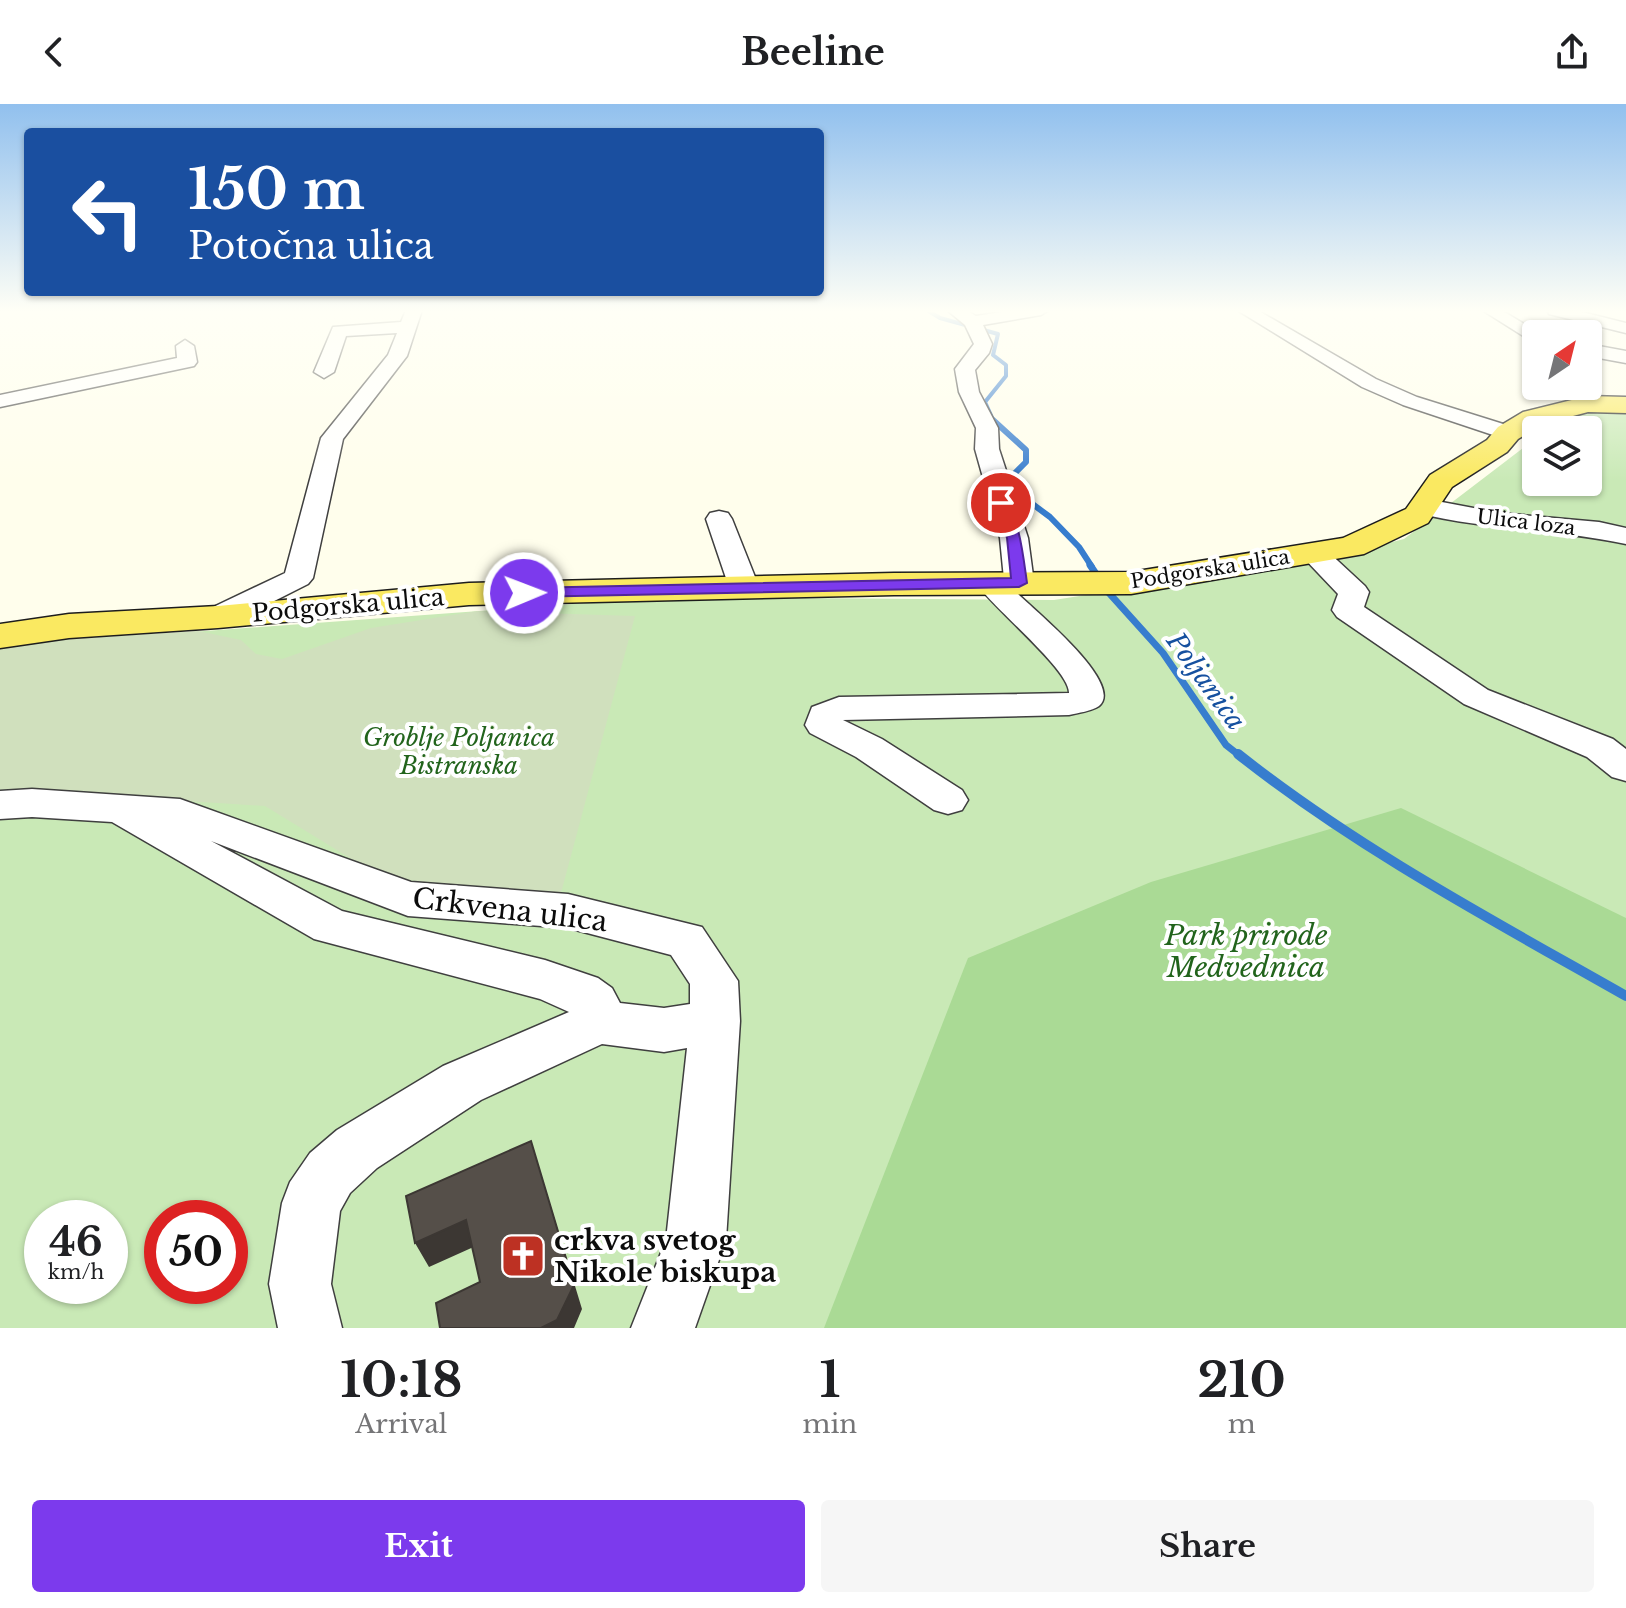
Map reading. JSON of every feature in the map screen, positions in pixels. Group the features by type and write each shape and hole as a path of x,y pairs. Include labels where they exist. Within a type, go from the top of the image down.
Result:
{"main road":[{"name":"Podgorska ulica","path":"0,636 69,626 218,617 469,594 744,587 1103,584 1352,547 1417,516 1441,481 1497,446 1508,433 1533,418 1588,404 1625,406"}],"street":[{"path":"0,401 162,367"},
{"path":"324,372 326,367"},
{"path":"298,578 332,438 388,367"},
{"path":"948,800 869,748 823,725 825,715 839,708 1069,704 1086,699 1087,687 1069,659 1023,618 1005,583 1014,538 987,449 987,428 969,392 967,367"},
{"path":"1342,367 1410,401 1508,433"},
{"name":"Ulica loza","path":"1426,507 1500,521 1599,530 1626,536"},
{"path":"719,519 744,587"},
{"path":"1314,554 1354,592 1348,610 1476,697 1600,748 1626,768"},
{"path":"298,578 321,594 355,605"},
{"path":"218,617 298,578"},
{"name":"Crkvena ulica","path":"0,805 32,803 180,813 408,899 568,911 686,940 714,981 715,1021 696,1240 663,1328"},
{"name":"Crkvena ulica","path":"115,807 330,926 545,980 581,993 595,1003 599,1022"},
{"path":"310,1328 300,1284 311,1203 330,1173 357,1149 462,1083 599,1022 664,1030 715,1021"}],"green space":[{"name":"Park prirode Medvednica","path":"1626,412 1626,1328 0,1328 0,646 669,597 1054,600 1341,555 1404,539 1522,449 1522,496 1602,496 1602,416 1567,416 1571,413"},
{"name":"Groblje Poljanica Bistranska","path":"478,611 635,616 561,893 500,896 376,874 265,806 16,790 0,794 0,649 68,639 198,631 241,640 256,654 282,659 371,628"},
{"path":"1401,808 1626,918 1626,1328 824,1328 968,958 1151,882"}],"building":[{"name":"crkva svetog Nikole biskupa","path":"531,1141 574,1285 557,1320 541,1328 440,1328 436,1303 480,1282 466,1220 415,1243 406,1196"}],"waterway":[{"name":"Poljanica","path":"993,420 985,402 1006,376 1006,367"},
{"name":"Poljanica","path":"993,420 1026,450 1026,462 1013,475 1019,494 1050,517 1079,547 1092,567"},
{"name":"Poljanica","path":"1090,565 1109,593 1163,653 1226,745 1240,756"},
{"name":"Poljanica","path":"1238,754 1379,853 1626,996"}],"place":[{"name":"crkva svetog Nikole biskupa","path":"523,1256"}],"route":[{"path":"524,593 1019,583 1014,538 1001,503"}]}
